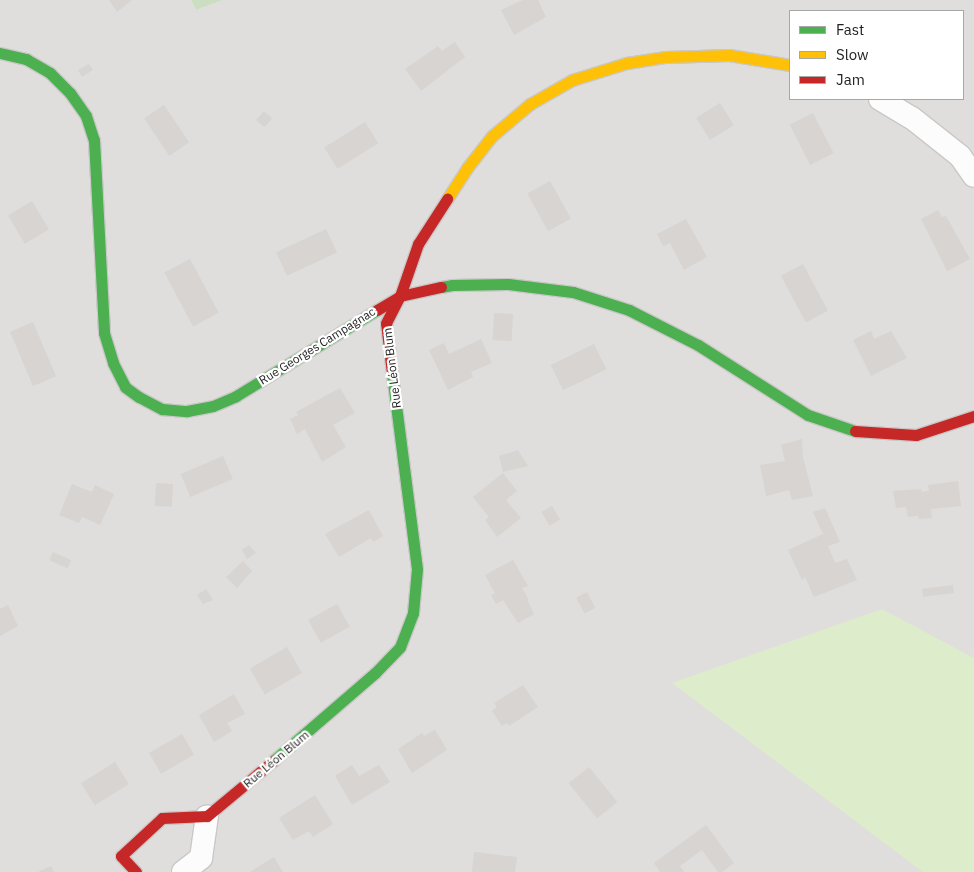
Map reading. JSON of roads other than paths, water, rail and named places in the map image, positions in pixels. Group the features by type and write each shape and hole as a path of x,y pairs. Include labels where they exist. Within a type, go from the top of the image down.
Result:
{"street":[{"name":"Rue Georges Campagnac","path":"0,53 26,59 50,73 70,93 86,116 94,140 104,333 113,363 125,387 139,397 162,409 186,411 213,406 236,396 400,296"},
{"path":"400,296 418,244 467,168 492,136 530,104 572,80 627,63 666,57 729,55 789,65"},
{"path":"882,100 912,118 960,156 974,176"},
{"path":"400,296 452,285 508,284 573,292 629,310 698,345 808,415 860,433 916,435 974,416"},
{"name":"Rue Léon Blum","path":"207,816 375,673 400,647 413,613 417,569 386,323 400,296"},
{"path":"136,872 121,856 162,818 207,816 201,858 183,872"}]}
